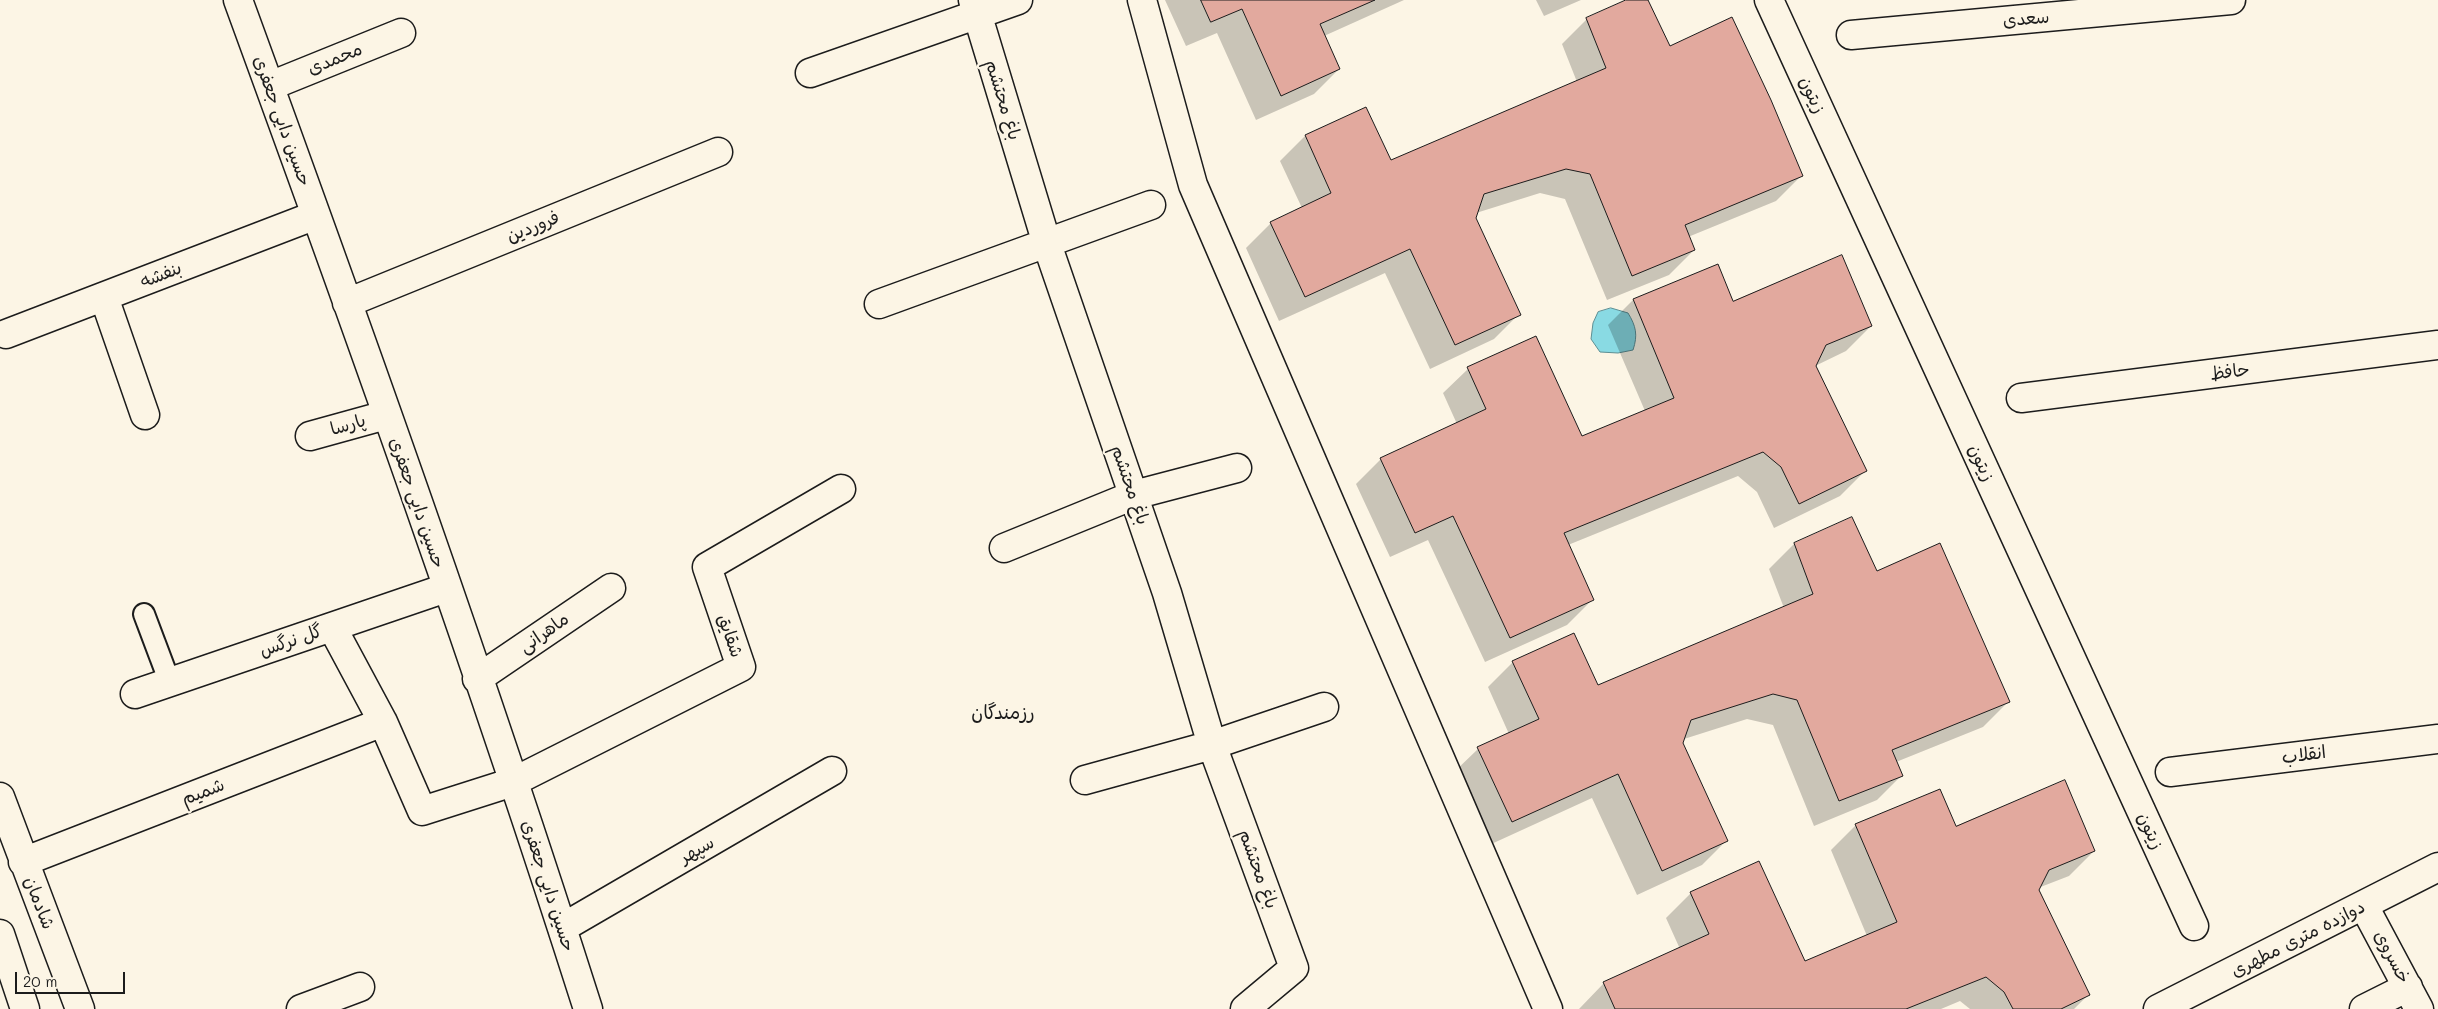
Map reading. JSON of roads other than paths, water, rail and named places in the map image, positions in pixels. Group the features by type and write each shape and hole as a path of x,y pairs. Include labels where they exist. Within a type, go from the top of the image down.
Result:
{"street":[{"name":"حسین دایی جعفری","path":"238,0 386,415 513,782 588,1009"},
{"path":"810,73 975,6 1018,0"},
{"path":"1142,0 1193,185 1548,1009"},
{"name":"زیتون","path":"1769,0 2194,926"},
{"name":"سعدی","path":"1851,35 2231,0"},
{"name":"باغ محتشم","path":"975,6 1047,244 1167,593 1212,745 1294,968 1245,1009"},
{"name":"محمدی","path":"270,86 401,33"},
{"name":"فروردین","path":"347,303 718,152"},
{"path":"878,304 1151,205"},
{"name":"بنفشه","path":"6,334 316,216"},
{"path":"104,297 145,415"},
{"name":"حافظ","path":"2021,398 2438,345"},
{"name":"پارسا","path":"310,436 386,415"},
{"path":"1004,548 1134,495 1237,468"},
{"name":"شقایق","path":"513,782 741,667 707,567 841,490"},
{"name":"گل نرگس","path":"135,694 446,588"},
{"name":"ماهرانی","path":"477,680 611,588"},
{"path":"332,627 383,722 422,811 513,782"},
{"path":"1085,780 1212,745 1324,707"},
{"name":"شمیم","path":"23,862 383,722"},
{"name":"انقلاب","path":"2170,772 2438,738"},
{"name":"سپهر","path":"562,928 832,771"},
{"name":"شادمان","path":"0,797 80,1009"},
{"name":"دوازده متری مطهری","path":"2158,1009 2438,867"},
{"name":"خسروی","path":"2364,906 2414,998"},
{"path":"0,934 25,1009"},
{"path":"301,1009 360,986"},
{"path":"2364,1009 2414,998"}],"lane":[{"path":"144,614 170,682"}],"water":[{"path":"1611,308 1628,313 1631,318 1636,335 1633,350 1618,353 1600,352 1591,339 1593,323 1598,312"}],"district":[{"name":"رزمندگان","path":"1003,713"}]}
